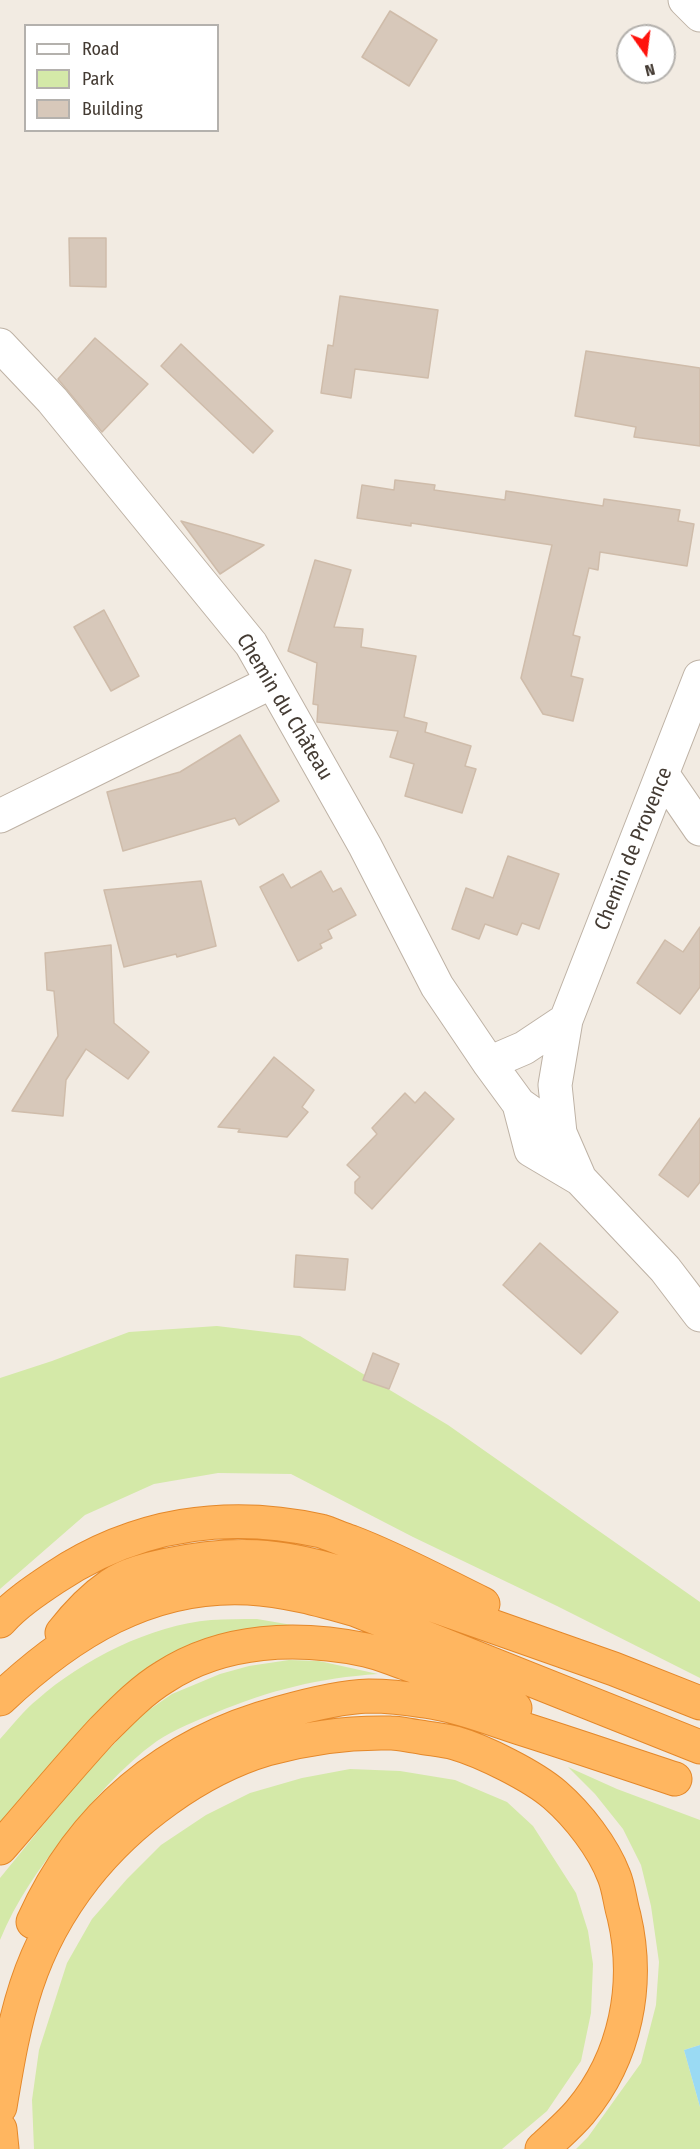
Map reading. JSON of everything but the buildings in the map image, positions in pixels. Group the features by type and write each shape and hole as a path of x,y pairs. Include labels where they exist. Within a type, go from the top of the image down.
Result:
{"highway":[{"path":"0,1620 42,1586 80,1561 127,1539 173,1527 222,1521 273,1524 322,1532 376,1551 614,1669"},
{"path":"39,1663 79,1612 112,1584 146,1570 203,1558 259,1556 308,1563 344,1574 614,1669 700,1703"},
{"path":"0,1698 39,1663 93,1626 145,1603 198,1591 248,1588 304,1596 356,1610 700,1747"},
{"path":"0,1848 85,1750 127,1706 154,1684 208,1655 282,1641 368,1651 449,1678 687,1784"},
{"path":"0,2013 4,1987 38,1909 75,1847 99,1820 152,1773 179,1754 214,1735 248,1721 306,1706 369,1696 426,1701 483,1716 687,1784"},
{"path":"0,2107 11,2036 22,1994 37,1955 55,1919 86,1875 129,1830 163,1803 214,1771 267,1749 333,1736 393,1733 455,1743 507,1764 554,1794 589,1833 614,1876 628,1935 632,1983 624,2028 607,2071 580,2111 542,2149"},
{"path":"0,2129 2,2149"}],"street":[{"path":"685,0 700,15"},
{"name":"Chemin du Château","path":"0,345 52,400 251,644 365,846 436,986 519,1104 560,1133 580,1179"},
{"name":"Chemin de Provence","path":"560,1133 555,1085 566,1020 700,677"},
{"path":"0,816 272,682"},
{"path":"663,775 700,829"},
{"path":"489,1063 524,1048 566,1020"},
{"name":"Chemin du Château","path":"519,1104 531,1150 580,1179 666,1269 700,1315"}],"green space":[{"path":"217,1326 300,1336 448,1425 700,1602 700,1678 413,1537 291,1474 218,1473 154,1484 85,1515 0,1589 0,1378 129,1332"},
{"path":"257,1619 298,1626 184,1648 154,1663 127,1684 75,1739 0,1825 0,1739 28,1708 56,1685 96,1658 141,1637 165,1629 211,1620"},
{"path":"289,1660 319,1661 378,1674 315,1682 275,1692 200,1719 157,1741 108,1785 55,1848 21,1898 0,1940 0,1878 84,1775 143,1714 172,1694 220,1674 249,1666"},
{"path":"568,1767 617,1789 700,1820 700,2045 684,2050 700,2107 700,2149 576,2149 588,2137 641,2063 656,2005 659,1962 651,1906 641,1865 623,1829 595,1794"},
{"path":"350,1769 400,1771 455,1780 507,1802 533,1826 576,1893 588,1931 593,1964 591,2013 581,2061 547,2111 502,2149 34,2149 32,2100 39,2050 67,1963 92,1919 161,1845 206,1815 250,1793 302,1778"}],"water":[{"path":"700,2045 700,2107 684,2050"}]}
